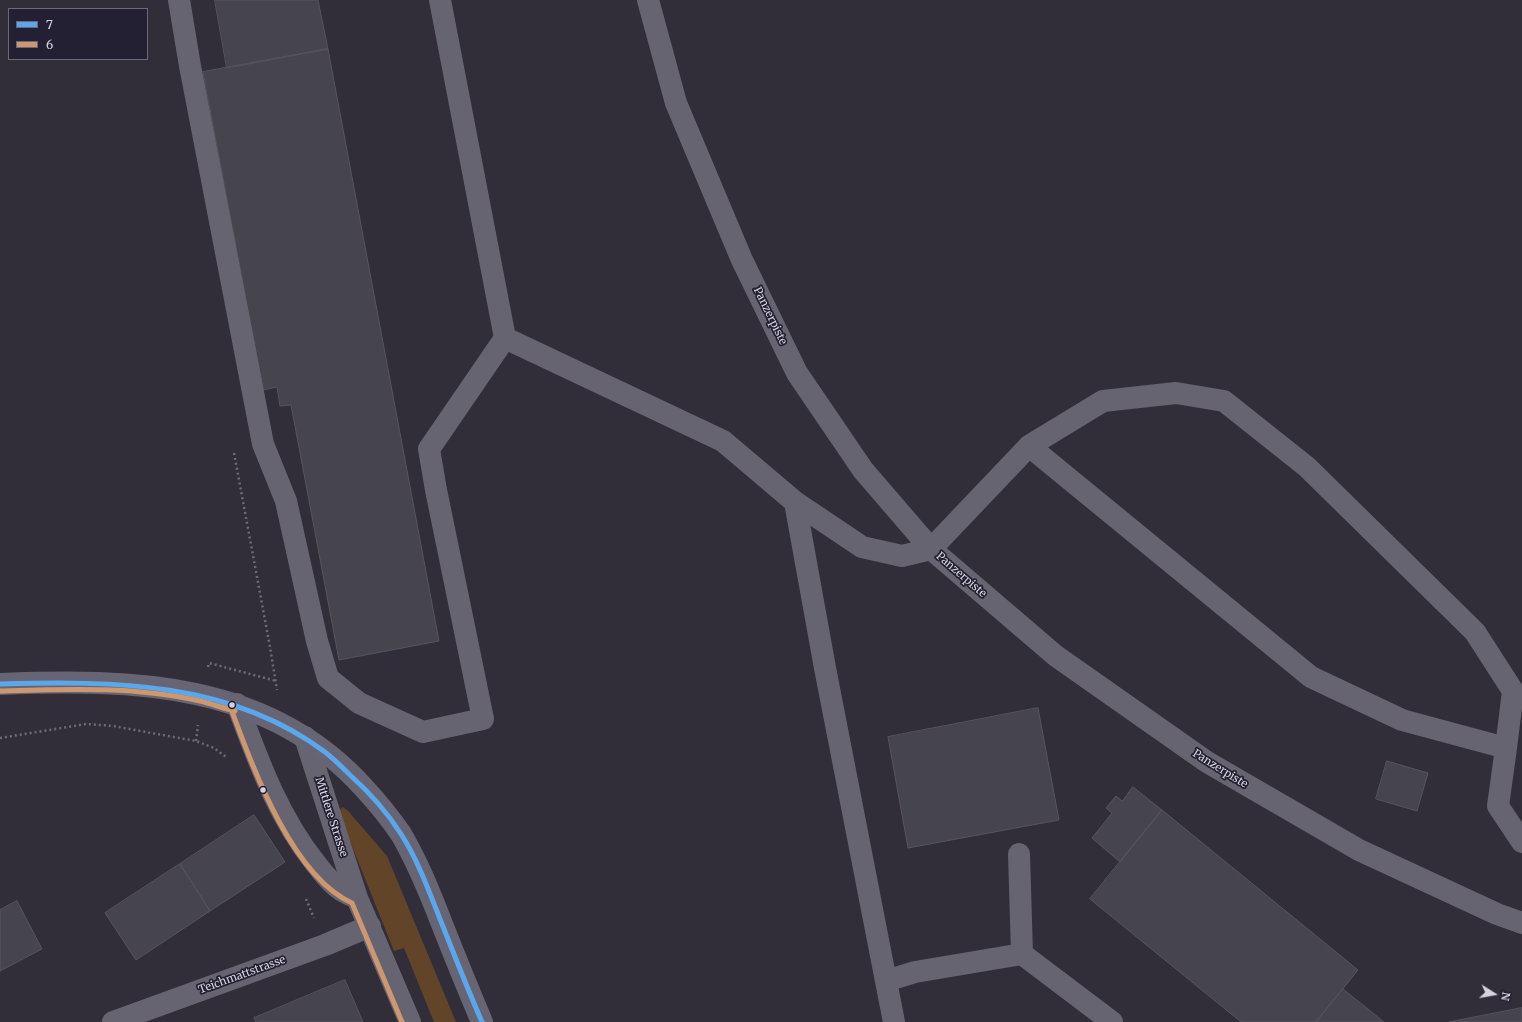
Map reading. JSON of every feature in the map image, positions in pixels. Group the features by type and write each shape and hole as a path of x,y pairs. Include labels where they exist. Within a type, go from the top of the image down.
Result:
{"main road":[{"path":"0,684 78,682 125,684 203,694 237,704 280,723 305,737 326,752 358,781 376,801 400,833 423,876 482,1022"}],"street":[{"path":"179,0 190,66 263,444 286,500 317,641 328,678 359,703 423,732 483,719 437,498 429,449 505,338 440,0"},
{"name":"Panzerpiste","path":"648,0 676,103 742,260 797,373 863,470 931,549 1056,656 1207,762 1359,850 1497,914 1522,923"},
{"path":"505,338 722,441 794,502 862,547 902,556 931,549 1029,446 1103,401 1176,393 1224,401 1307,467 1475,632 1517,693 1506,748 1498,806 1522,842"},
{"path":"1029,446 1311,677 1402,720 1506,748"},
{"path":"794,502 824,668 894,1022"},
{"path":"237,704 256,755 274,796 301,846 325,876 341,890 357,898"},
{"name":"Mittlere Strasse","path":"305,737 357,898 410,1022"},
{"path":"1019,854 1022,954"},
{"name":"Teichmattstrasse","path":"113,1022 325,945 370,926"},
{"path":"886,981 915,972 1022,954 1112,1022"}],"path":[{"path":"0,738 86,724 113,726 196,740 214,748 227,758"},
{"path":"304,896 325,945"}],"shaded area":[{"path":"343,807 387,856 456,1022 434,1022 404,948 394,951 338,811"}],"building":[{"path":"215,0 318,0 328,49 227,68"},
{"path":"328,49 439,641 339,660 291,405 280,406 277,387 263,390 203,72"},
{"path":"1038,708 1059,820 908,848 888,737"},
{"path":"1387,761 1428,773 1417,811 1376,799"},
{"path":"1133,787 1162,810 1120,862 1092,838 1112,813 1106,808 1116,796 1122,801"},
{"path":"1162,810 1358,970 1316,1022 1241,1022 1090,899"},
{"path":"254,815 285,862 210,911 180,864"},
{"path":"180,864 210,911 136,960 105,913"},
{"path":"17,901 42,949 0,971 0,910"},
{"path":"345,980 363,1022 256,1022 254,1018"},
{"path":"1343,989 1384,1022 1316,1022"},
{"path":"1522,1008 1522,1022 1449,1022"}],"transit line":[{"name":"7","path":"0,684 86,683 128,685 170,690 210,698 250,711 288,729 325,752 371,795 396,826 424,878 482,1022"},
{"name":"6","path":"0,691 100,690 151,693 200,701 235,711"},
{"name":"6","path":"230,706 262,787 292,844 310,869 330,889 352,903 402,1022"}]}
